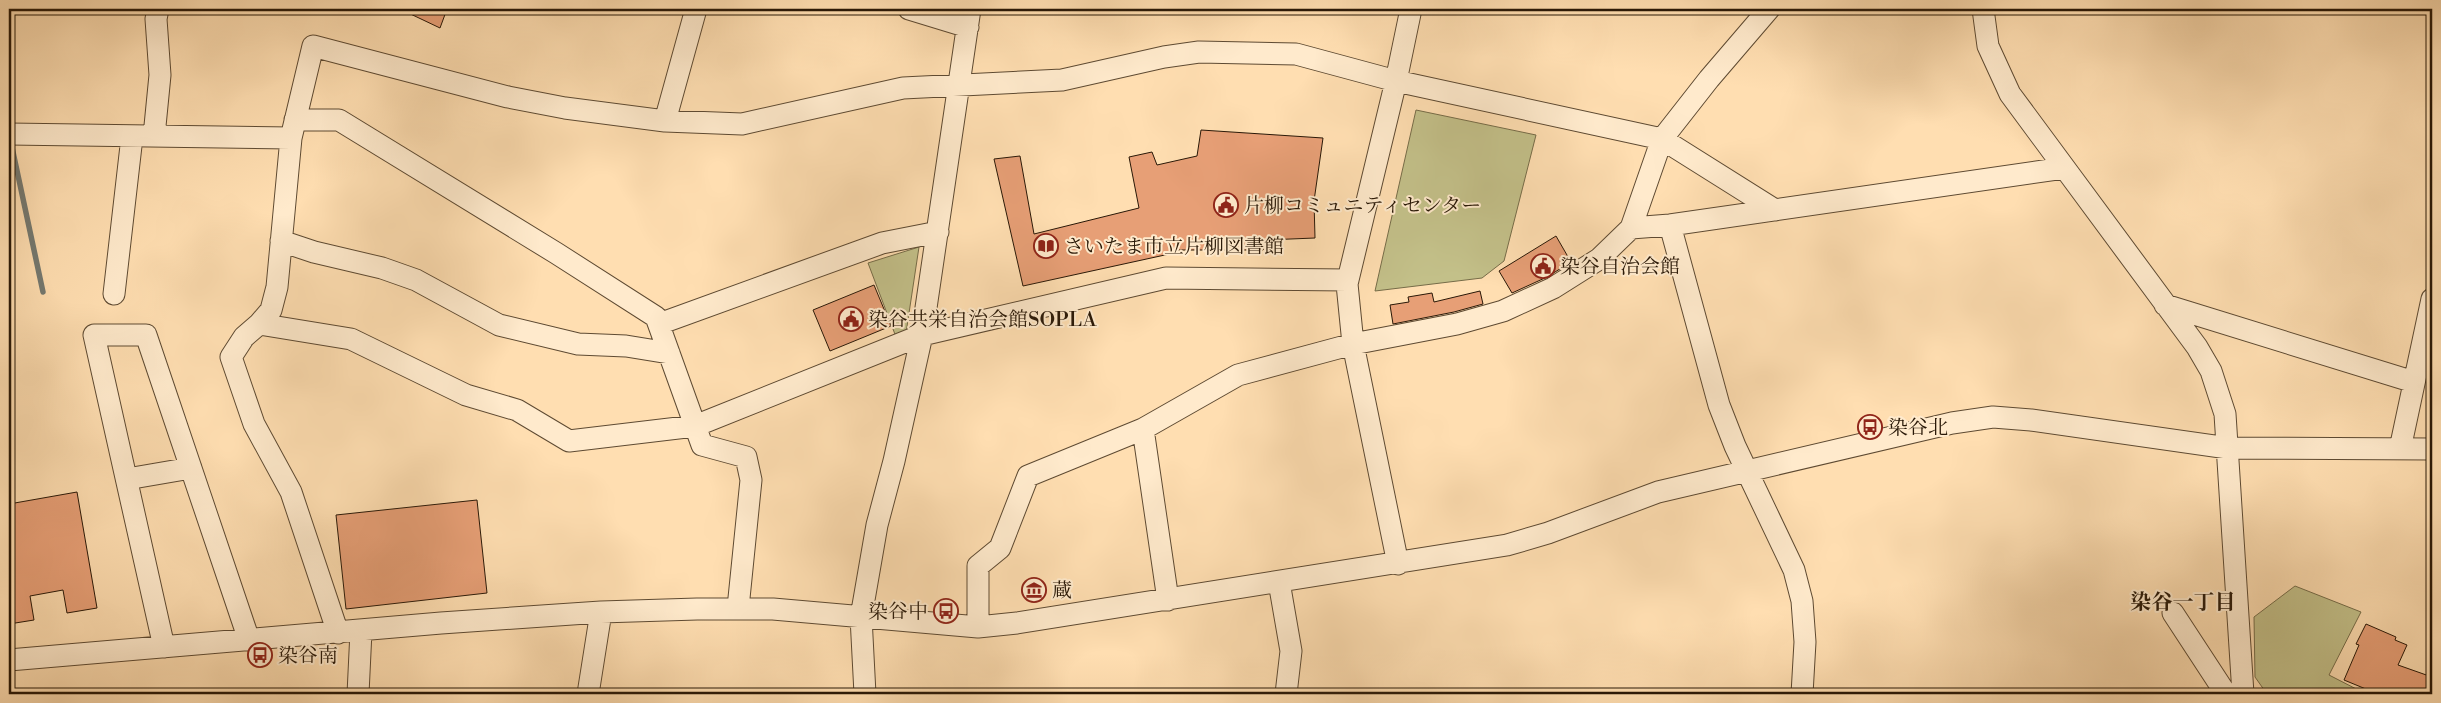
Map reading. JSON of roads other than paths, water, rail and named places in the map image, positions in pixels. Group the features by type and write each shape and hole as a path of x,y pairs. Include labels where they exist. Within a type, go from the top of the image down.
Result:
{"street":[{"path":"154,136 160,76 156,19 158,9"},
{"path":"665,121 696,9"},
{"path":"865,694 861,617 877,525 894,461 922,335 969,18 909,9"},
{"path":"1398,564 1353,344 1348,280 1396,81 1411,9"},
{"path":"978,627 978,566 1000,548 1028,476 1143,429 1238,375 1353,344 1457,324 1503,312 1554,288 1599,259 1631,228 1662,139 1709,79 1769,9"},
{"path":"1983,9 1988,46 2006,86 2064,168 2197,347 2211,371 2225,414 2228,448 2235,693"},
{"path":"338,633 291,492 254,424 230,358 244,337 271,310 277,287 293,129 313,46 508,96 565,108 665,121 742,124 904,88 1062,80 1164,57 1199,52 1296,54 1396,81 1662,139 1775,210"},
{"path":"9,134 132,138 293,129 339,120 556,253 656,317 702,445 746,457 748,464 751,480 738,608"},
{"path":"114,294 132,138"},
{"path":"1631,228 1670,225 2064,168"},
{"path":"1670,225 1719,405 1735,446 1749,471 1794,570 1802,601 1805,642 1802,694"},
{"path":"659,324 882,242 938,232"},
{"path":"281,241 314,252 382,268 416,280 499,325 578,344 626,346 669,353"},
{"path":"259,324 351,339 466,395 517,410 569,441 695,426 922,335 1166,278 1348,280"},
{"path":"2400,449 2432,299"},
{"path":"2165,305 2414,382"},
{"path":"164,647 94,335 146,334 250,640"},
{"path":"9,660 601,612 738,608 978,627 1017,623 1398,564 1508,545 1548,533 1658,492 1952,423 1993,417 2032,420 2228,448 2432,449"},
{"path":"1143,429 1168,600"},
{"path":"126,479 191,468"},
{"path":"1279,582 1291,650 1286,694"},
{"path":"588,694 601,612"},
{"path":"2173,613 2235,693"},
{"path":"358,694 361,631"}],"waterway":[{"path":"10,138 43,292"}],"place":[{"name":"片柳コミュニティセンター","path":"1226,205"},
{"name":"さいたま市立片柳図書館","path":"1046,246"},
{"name":"染谷自治会館","path":"1543,266"},
{"name":"染谷共栄自治会館SOPLA","path":"851,319"},
{"name":"染谷北","path":"1870,427"},
{"name":"蔵","path":"1034,590"},
{"name":"染谷中","path":"946,611"},
{"name":"染谷南","path":"260,655"}],"district":[{"name":"染谷一丁目","path":"2183,602"}]}
